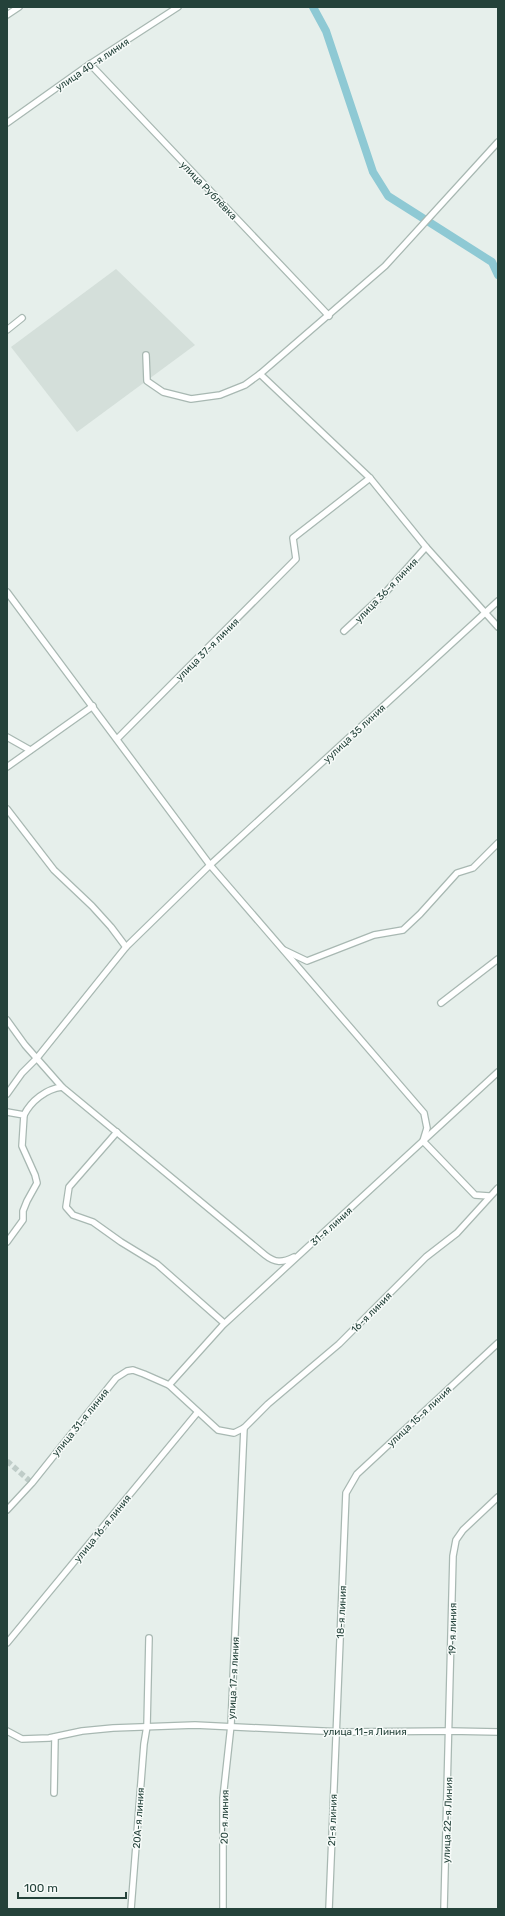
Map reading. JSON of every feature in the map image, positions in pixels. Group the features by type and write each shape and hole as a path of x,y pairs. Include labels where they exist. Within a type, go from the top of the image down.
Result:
{"street":[{"path":"7,15 19,7"},
{"name":"улица 40-я линия","path":"7,123 90,64 178,7"},
{"name":"улица Рублёвка","path":"90,64 329,316"},
{"path":"146,355 147,381 163,392 191,399 220,395 245,384 260,374 329,316 385,266 498,142"},
{"path":"7,330 22,318"},
{"path":"260,374 370,478 426,547 498,627"},
{"name":"улица 37-я линия","path":"117,739 296,559 292,538 370,478"},
{"name":"улица 36-я линия","path":"344,631 385,593 426,547"},
{"path":"7,592 210,865 424,1113 427,1128 423,1141 475,1195 489,1196"},
{"name":"уулица 35 линия","path":"7,1094 22,1073 37,1058 126,948 210,865 498,601"},
{"path":"7,767 93,706"},
{"path":"7,736 30,750"},
{"path":"7,809 54,870 92,906 111,927 126,948"},
{"path":"281,948 307,961 374,935 403,930 420,914 457,873 473,868 498,843"},
{"path":"442,1003 498,959"},
{"path":"7,1020 25,1045 62,1087 270,1259 284,1262 300,1254"},
{"name":"31-я линия","path":"169,1385 224,1324 498,1072"},
{"path":"7,1242 23,1220 23,1211 37,1183 22,1146 24,1115 33,1102 48,1092 62,1087"},
{"path":"7,1112 24,1115"},
{"path":"117,1132 69,1187 66,1206 73,1214 93,1222 121,1242 157,1264 224,1324"},
{"name":"16-я линия","path":"244,1428 268,1404 339,1344 426,1257 457,1233 489,1196 496,1191"},
{"name":"улица 15-я линия","path":"346,1493 357,1474 498,1343"},
{"name":"улица 31-я линия","path":"7,1510 32,1483 78,1424 121,1373 133,1370 169,1385"},
{"path":"169,1385 197,1413 218,1430 224,1433 234,1433 244,1428"},
{"name":"улица 16-я линия","path":"7,1643 197,1413"},
{"name":"улица 17-я линия","path":"7,1731 22,1739 55,1736 82,1731 148,1726 231,1725 244,1428"},
{"name":"18-я линия","path":"336,1732 346,1493"},
{"name":"19-я линия","path":"450,1731 453,1556 456,1540 463,1530 498,1497"},
{"name":"20А-я линия","path":"131,1909 144,1744 148,1726 149,1638"},
{"name":"улица 11-я Линия","path":"231,1725 336,1732 498,1732"},
{"name":"20-я линия","path":"223,1909 224,1798 231,1725"},
{"name":"улица 22-я Линия","path":"444,1909 450,1731"},
{"name":"21-я линия","path":"329,1909 336,1732"},
{"path":"54,1793 55,1736"}],"shaded area":[{"path":"116,269 195,345 77,432 11,347"}],"waterway":[{"path":"313,7 326,31 373,172 388,196 492,262 498,275"}],"tunnel":[{"path":"7,1461 32,1483"}]}
